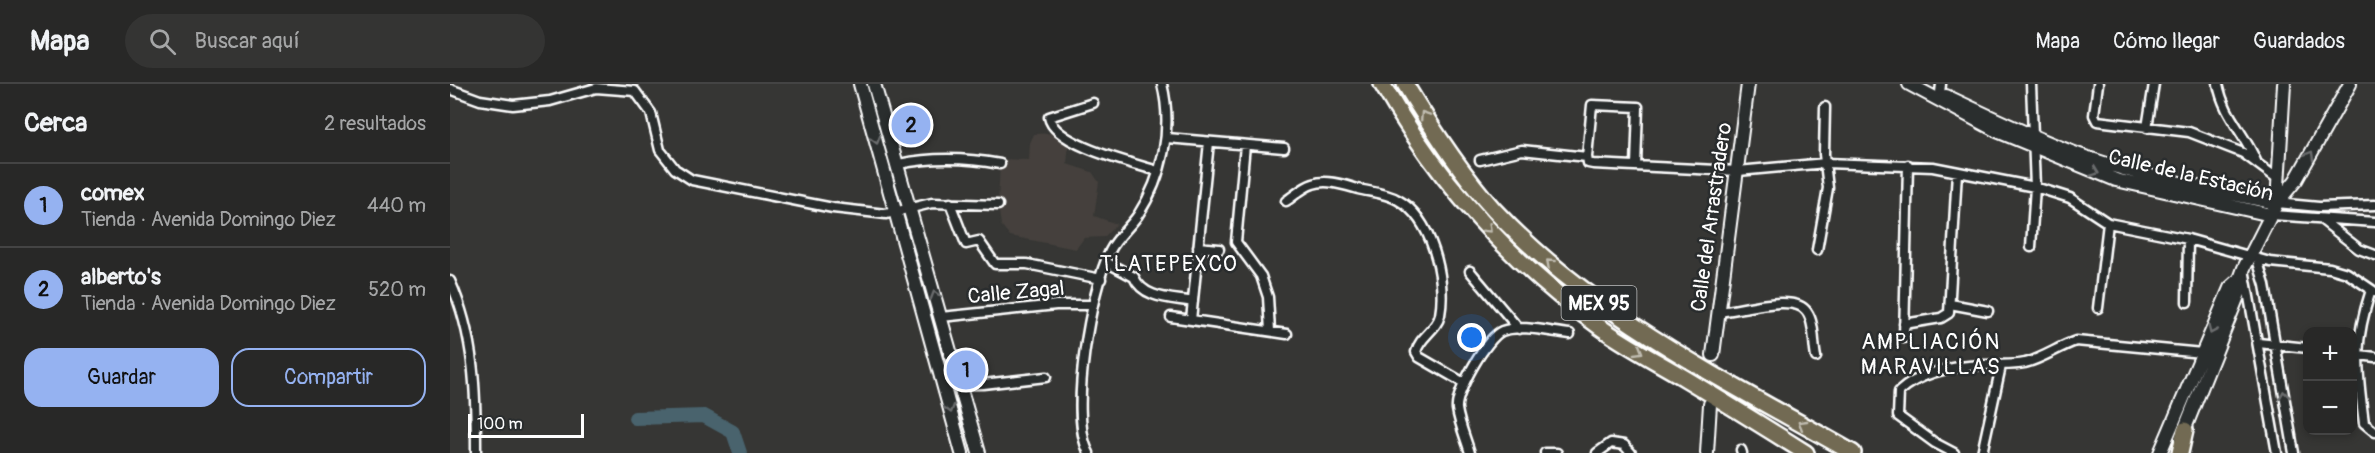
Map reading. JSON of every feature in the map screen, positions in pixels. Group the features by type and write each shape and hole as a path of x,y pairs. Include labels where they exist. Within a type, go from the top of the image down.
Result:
{"highway":[{"name":"MEX 95","path":"1382,84 1414,137 1449,185 1482,223 1550,287 1598,326 1806,453"},
{"name":"MEX 95","path":"1405,84 1447,149 1493,208 1583,292 1678,354 1853,453"},
{"path":"2181,453 2184,430"}],"main road":[{"path":"860,84 892,196 892,213 901,227 962,453"},
{"path":"874,84 899,164 979,453"},
{"name":"Calle del Arrastradero","path":"1713,355 1748,84"},
{"name":"Calle de la Estación","path":"1909,84 2116,180 2274,209"},
{"name":"Calle de la Estación","path":"1926,84 1940,88 2033,142"},
{"path":"2274,209 2284,84"},
{"path":"2175,453 2248,266 2274,209 2296,180 2350,84"},
{"path":"2160,453 2230,288 2248,266"},
{"path":"2184,395 2196,400"},
{"path":"1707,453 1710,404"}],"street":[{"path":"1077,453 1088,452 1082,433 1080,409 1093,305 1106,262 1117,237 1132,223 1146,203 1167,138 1167,104 1161,84"},
{"path":"2031,84 2035,187 2031,247"},
{"path":"2098,84 2094,115 2097,121 2189,132 2243,153 2278,179"},
{"path":"2147,128 2154,84"},
{"path":"2218,84 2222,105 2247,140 2256,162"},
{"path":"450,88 480,100 513,105 550,101 596,88 635,91 651,113 660,150 675,169 692,180 833,208 892,213 932,203 998,204"},
{"path":"1093,102 1049,117 1051,125 1066,139 1158,171"},
{"path":"1636,166 1639,111 1635,106 1592,105 1588,163 1593,164 1738,171 1826,163 1908,165 1957,172 2035,187 2070,198 2108,223 2188,239 2248,266 2330,268 2347,273 2373,291 2361,320 2357,340"},
{"path":"1817,250 1828,188 1825,107"},
{"path":"1167,138 1284,148"},
{"path":"1191,320 1209,142"},
{"path":"1245,145 1236,242 1261,276 1268,297 1270,331"},
{"path":"1480,160 1522,150 1587,157"},
{"path":"899,164 921,159 962,159 1000,164"},
{"path":"1904,338 1908,165"},
{"path":"1904,324 1941,318 1949,309 1957,172"},
{"path":"1286,201 1313,183 1331,182 1396,198 1410,208 1427,229 1437,260 1441,303 1440,316 1436,325 1417,345 1416,352 1419,357 1464,383"},
{"path":"950,203 966,244 977,239 995,264 1027,264 1101,279"},
{"name":"Calle de la Estación","path":"2274,209 2375,205"},
{"name":"Calle de la Estación","path":"2274,209 2322,220 2375,222"},
{"path":"2322,220 2359,249 2375,255"},
{"path":"2098,308 2108,223"},
{"path":"2187,302 2188,239"},
{"path":"1198,247 1219,249"},
{"path":"1106,262 1134,277 1137,285 1153,295 1193,302"},
{"path":"2248,266 2258,343 2277,453"},
{"path":"2248,266 2276,343 2294,453"},
{"path":"1470,271 1519,329"},
{"path":"450,281 469,337 475,383 476,453"},
{"path":"1718,312 1768,304 1797,303 1807,310 1810,318 1816,357"},
{"name":"Calle Zagal","path":"941,317 1056,305 1093,305"},
{"path":"1949,309 1988,311"},
{"path":"1171,317 1287,334"},
{"path":"1470,453 1457,408 1458,396 1491,339 1501,331 1519,329 1570,334"},
{"path":"1954,453 1935,443 1898,416 1899,392 1926,375 1945,370 1984,365 2001,366 2043,358 2062,345 2076,341 2202,353"},
{"path":"2258,343 2303,347"},
{"path":"2357,355 2375,357"},
{"path":"1982,453 2001,366"},
{"path":"2357,375 2364,423 2375,432"},
{"path":"943,385 982,384 1046,377"},
{"path":"2273,430 2290,428"},
{"path":"1597,453 1611,442 1624,445 1631,453"},
{"path":"1545,453 1557,453"}],"shaded area":[{"path":"1055,133 1069,142 1067,164 1092,172 1099,182 1094,216 1117,224 1104,237 1084,238 1076,249 1010,236 1001,225 998,205 1000,159 1029,160 1030,143 1034,134"}],"waterway":[{"path":"635,418 704,416 733,432 740,453"}],"tunnel":[{"path":"1710,402 1713,355"}],"place":[{"name":"alberto's","path":"911,125"},
{"name":"comex","path":"966,370"}],"district":[{"name":"TLATEPEXCO","path":"1169,263"},
{"name":"AMPLIACIÓN MARAVILLAS","path":"1931,354"}]}
